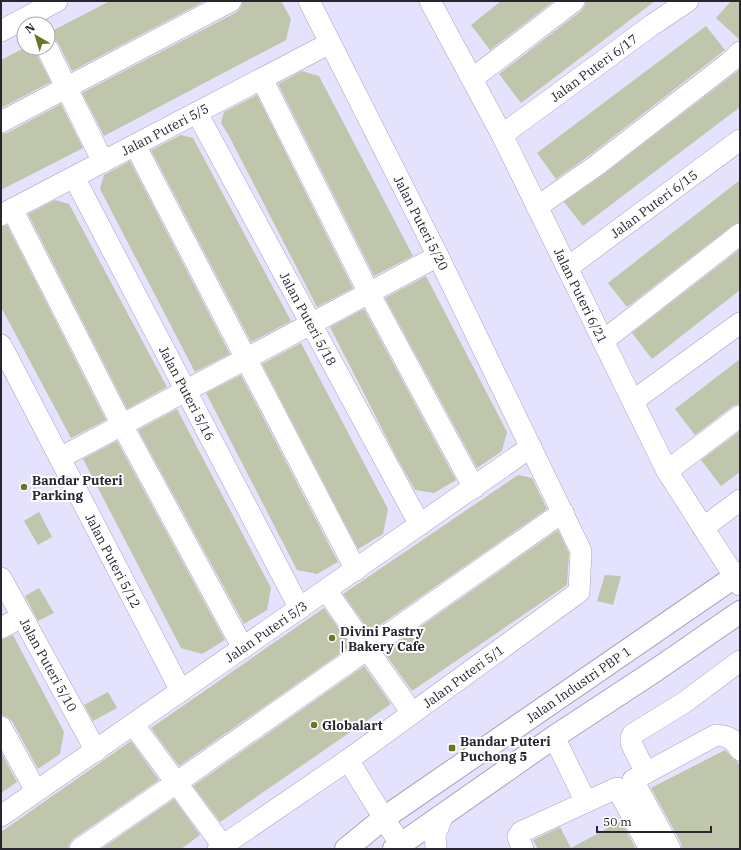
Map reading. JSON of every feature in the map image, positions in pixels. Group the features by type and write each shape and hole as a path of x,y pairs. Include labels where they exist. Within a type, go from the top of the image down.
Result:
{"main road":[{"name":"Jalan Industri PBP 1","path":"346,849 384,818 735,574"},
{"path":"399,847 554,737 656,670 740,612"}],"street":[{"path":"37,16 57,1"},
{"path":"1,122 231,1"},
{"name":"Jalan Puteri 5/20","path":"309,1 438,256 531,447"},
{"path":"472,79 574,1"},
{"name":"Jalan Puteri 6/17","path":"502,135 652,25 688,1"},
{"name":"Jalan Puteri 6/21","path":"437,4 472,79 502,135 667,471 708,536 735,574"},
{"path":"1,31 16,25"},
{"name":"Jalan Puteri 5/5","path":"7,212 330,43"},
{"path":"537,207 603,160 730,62 740,52"},
{"path":"51,56 103,162"},
{"path":"262,79 369,293 474,488"},
{"name":"Jalan Puteri 5/18","path":"197,113 420,525"},
{"name":"Jalan Puteri 6/15","path":"567,268 740,140"},
{"path":"136,145 356,570"},
{"name":"Jalan Puteri 5/16","path":"74,177 300,609"},
{"path":"7,212 242,648"},
{"path":"603,341 740,234"},
{"path":"60,458 438,256"},
{"path":"633,401 740,323"},
{"name":"Jalan Puteri 5/12","path":"1,345 181,691"},
{"path":"667,471 740,416"},
{"name":"Jalan Puteri 5/3","path":"1,816 531,447"},
{"name":"Jalan Puteri 5/1","path":"220,847 348,760 579,592 581,551 531,447"},
{"path":"708,536 740,500"},
{"path":"80,849 563,512"},
{"name":"Jalan Puteri 5/10","path":"1,578 96,751"},
{"path":"326,590 412,713"},
{"path":"1,628 22,617"},
{"path":"646,773 631,743 633,734 685,702 740,661"},
{"path":"133,724 220,847"},
{"path":"1,727 36,792"},
{"path":"670,849 633,780 716,735 726,736 736,742 740,750"},
{"path":"554,737 586,802"},
{"path":"348,760 384,818 399,847"},
{"path":"523,849 518,837 521,832 617,788 650,849"},
{"path":"436,849 436,835 443,815"}],"building":[{"path":"110,1 205,1 72,71 56,40 56,29"},
{"path":"243,1 281,1 291,19 286,40 104,136 82,93 237,12"},
{"path":"501,1 554,1 490,50 471,25"},
{"path":"586,1 655,1 521,103 499,74 581,11 585,6"},
{"path":"731,1 740,1 740,40 716,18"},
{"path":"706,26 725,50 590,155 556,179 537,153"},
{"path":"16,52 16,56 38,56 51,82 1,108 1,60"},
{"path":"739,70 740,107 583,226 564,202 604,174"},
{"path":"302,71 319,76 413,256 374,276 278,84"},
{"path":"257,95 353,288 317,307 221,123 224,112"},
{"path":"61,104 83,148 1,190 1,134 7,133"},
{"path":"181,135 193,138 291,321 251,342 151,150"},
{"path":"130,161 230,354 195,372 100,189 104,175"},
{"path":"740,180 740,222 733,225 627,307 608,283"},
{"path":"55,200 69,204 167,387 127,409 28,214"},
{"path":"7,225 106,420 71,438 1,307 1,227"},
{"path":"740,249 740,290 652,359 632,333"},
{"path":"426,276 507,432 502,451 477,468 385,298"},
{"path":"364,309 456,480 434,493 415,490 330,327"},
{"path":"301,343 388,509 383,534 358,549 262,364"},
{"path":"740,359 740,404 733,406 695,435 675,409"},
{"path":"241,375 338,562 317,574 297,570 206,393"},
{"path":"177,409 271,588 267,610 244,624 138,430"},
{"path":"740,431 740,472 721,486 701,460"},
{"path":"117,441 225,640 202,654 181,648 83,459"},
{"path":"518,475 532,478 547,509 370,632 343,594"},
{"path":"39,512 52,537 38,545 24,521"},
{"path":"558,530 569,553 567,585 412,691 384,652"},
{"path":"605,575 621,576 613,605 597,601"},
{"path":"39,588 54,613 38,621 25,596"},
{"path":"324,608 351,646 179,766 151,728"},
{"path":"13,635 64,732 60,754 38,769 12,721 1,715 1,640"},
{"path":"364,666 391,704 220,822 193,786"},
{"path":"108,692 117,708 93,721 84,705"},
{"path":"131,741 159,780 73,839 69,844 68,849 1,849 1,832"},
{"path":"725,750 734,760 737,761 740,767 740,849 682,849 681,843 651,788"},
{"path":"1,752 17,782 1,793"},
{"path":"174,799 200,835 181,849 101,849"},
{"path":"621,821 636,849 538,849 533,840 560,827 571,848"}],"place":[{"name":"Bandar Puteri Parking","path":"24,487"},
{"name":"Divini Pastry | Bakery Cafe","path":"332,638"},
{"name":"Globalart","path":"314,725"},
{"name":"Bandar Puteri Puchong 5","path":"452,748"}]}
